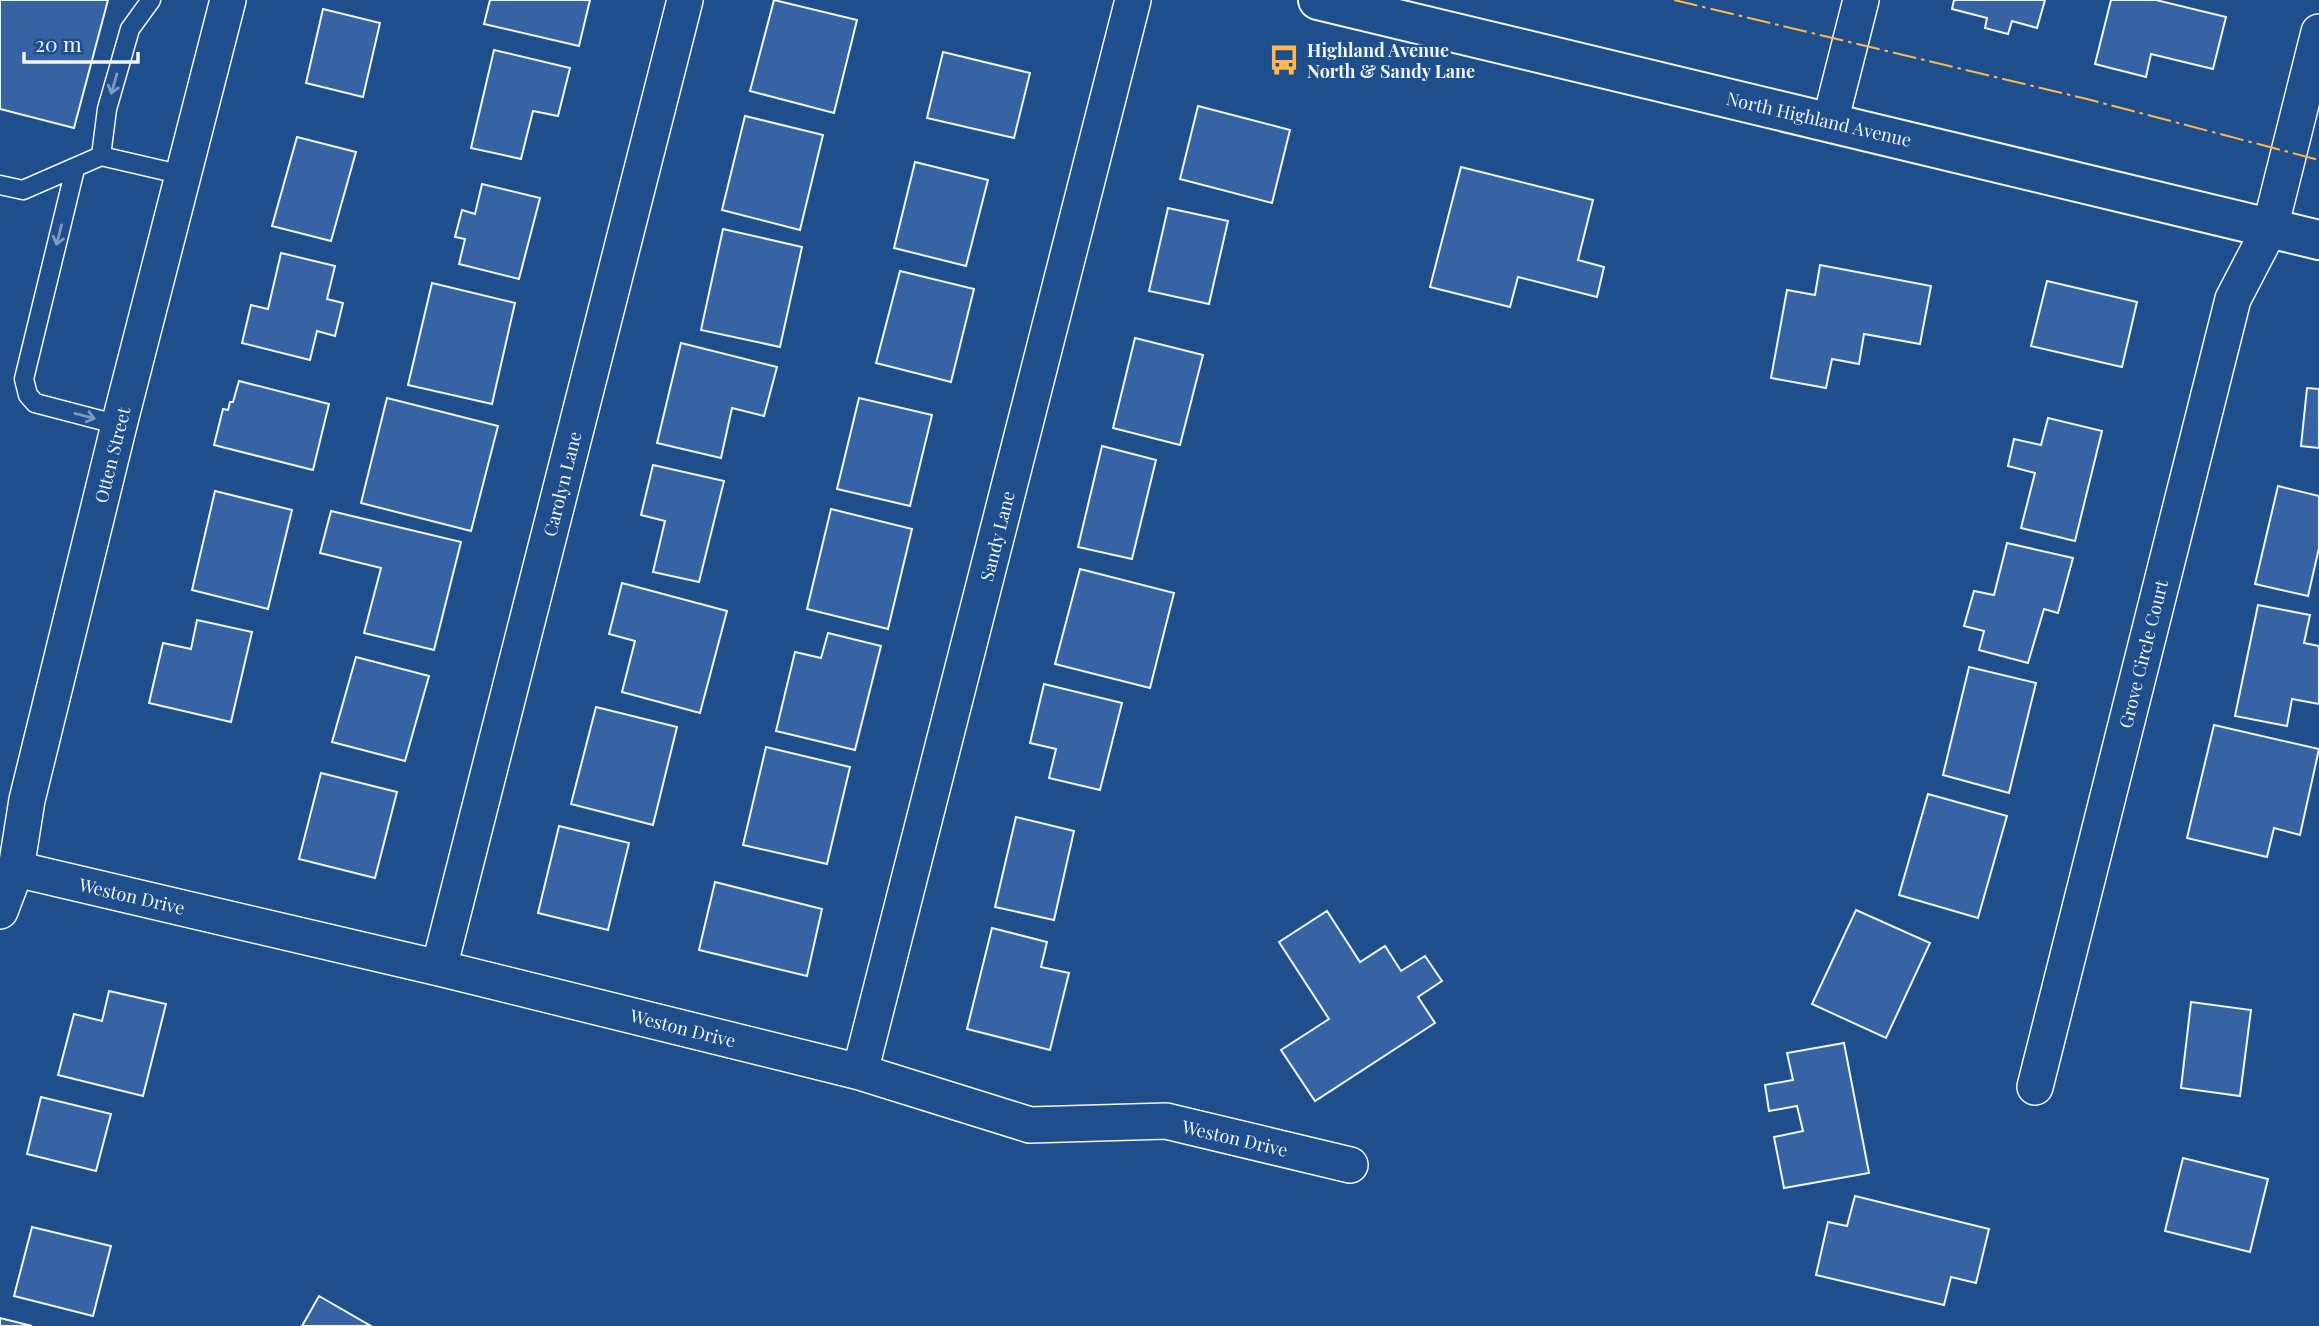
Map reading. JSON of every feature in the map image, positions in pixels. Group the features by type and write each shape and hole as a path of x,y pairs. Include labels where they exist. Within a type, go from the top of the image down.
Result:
{"street":[{"name":"Otten Street","path":"0,911 16,869 27,800 119,425 228,0"},
{"name":"Carolyn Lane","path":"439,968 685,0"},
{"name":"Sandy Lane","path":"860,1072 1133,0"},
{"name":"North Highland Avenue","path":"1318,0 1393,9 1830,122 2319,240"},
{"path":"1830,122 1861,0"},
{"name":"Grove Circle Court","path":"2035,1087 2232,299 2270,228 2319,32"},
{"name":"Weston Drive","path":"16,869 439,968 860,1072 1030,1125 1166,1121 1350,1165"}],"lane":[{"path":"101,156 107,109 130,29 151,0"},
{"path":"0,185 23,190 101,156 183,175"},
{"path":"75,169 24,379 25,387 35,403 119,425"}],"building":[{"path":"0,0 108,0 74,128 0,109"},
{"path":"490,0 590,0 579,46 484,24"},
{"path":"774,0 857,20 834,113 750,91"},
{"path":"1954,0 2045,0 2037,28 2012,21 2008,34 1985,28 1987,18 1952,9"},
{"path":"2111,0 2156,0 2226,17 2213,69 2151,54 2146,77 2095,64"},
{"path":"323,9 380,23 363,97 306,83"},
{"path":"494,50 570,68 558,116 533,111 521,159 471,148"},
{"path":"943,52 1030,73 1014,138 927,118"},
{"path":"1198,106 1290,130 1272,203 1180,179"},
{"path":"745,116 823,135 800,230 722,210"},
{"path":"297,137 356,152 331,241 272,226"},
{"path":"915,162 988,180 966,266 894,248"},
{"path":"1461,167 1593,200 1578,260 1604,267 1597,297 1518,277 1510,307 1430,287"},
{"path":"482,184 540,198 519,279 459,264 465,239 455,237 462,210 475,214"},
{"path":"1168,208 1228,221 1209,304 1149,291"},
{"path":"723,229 802,247 780,347 701,330"},
{"path":"281,253 335,266 327,299 343,303 335,336 317,331 310,360 242,343 251,305 268,309"},
{"path":"1820,265 1931,286 1920,344 1864,334 1859,364 1832,359 1826,388 1771,378 1787,290 1815,295"},
{"path":"900,271 974,289 951,382 876,363"},
{"path":"2047,281 2137,302 2122,367 2031,346"},
{"path":"432,283 515,303 492,404 408,385"},
{"path":"1135,338 1203,355 1180,445 1113,428"},
{"path":"681,343 777,367 764,416 732,408 721,458 657,443"},
{"path":"239,381 329,404 313,470 214,445 223,409 228,410 230,402 233,402"},
{"path":"2307,388 2319,389 2319,448 2301,446"},
{"path":"387,398 498,426 471,531 361,503"},
{"path":"859,398 932,415 910,506 837,489"},
{"path":"2048,418 2102,431 2075,541 2021,528 2035,473 2008,466 2014,439 2041,445"},
{"path":"1102,446 1156,460 1132,559 1078,547"},
{"path":"653,465 724,481 699,582 653,572 665,521 641,515"},
{"path":"2278,486 2319,496 2319,548 2308,596 2255,584"},
{"path":"215,491 292,510 268,609 192,590"},
{"path":"831,509 912,529 888,629 807,609"},
{"path":"331,511 461,542 434,650 364,633 381,568 320,553"},
{"path":"2007,543 2073,558 2058,613 2044,609 2028,663 1979,650 1984,631 1964,626 1974,591 1994,595"},
{"path":"1080,569 1174,593 1150,688 1055,664"},
{"path":"622,583 727,611 700,713 622,692 635,641 609,634"},
{"path":"2258,605 2310,615 2304,643 2319,646 2319,704 2292,699 2287,726 2235,716"},
{"path":"197,620 252,632 231,722 149,703 163,643 191,649"},
{"path":"828,633 881,646 855,750 776,731 795,652 821,658"},
{"path":"356,657 429,676 405,761 332,742"},
{"path":"1969,667 2036,683 2009,793 1943,775"},
{"path":"1044,684 1122,703 1100,790 1049,778 1056,749 1030,743"},
{"path":"596,707 677,727 653,825 571,804"},
{"path":"2214,725 2319,749 2300,835 2274,828 2267,857 2187,838"},
{"path":"766,747 850,767 827,864 743,845"},
{"path":"321,773 397,792 375,878 299,859"},
{"path":"1928,794 2007,816 1978,918 1899,895"},
{"path":"1016,817 1074,831 1054,920 995,907"},
{"path":"559,826 629,843 608,930 538,913"},
{"path":"715,882 822,909 807,976 699,950"},
{"path":"1856,910 1930,943 1886,1038 1812,1004"},
{"path":"1327,911 1360,962 1385,946 1401,971 1425,956 1442,981 1418,997 1435,1023 1315,1101 1281,1050 1329,1019 1279,942"},
{"path":"992,928 1047,942 1041,967 1069,973 1050,1050 967,1029"},
{"path":"109,991 166,1004 143,1096 58,1075 74,1014 102,1021"},
{"path":"2191,1002 2251,1010 2240,1096 2181,1088"},
{"path":"1844,1043 1869,1173 1784,1188 1774,1137 1803,1131 1797,1106 1769,1111 1765,1085 1793,1080 1787,1053"},
{"path":"41,1097 111,1114 96,1171 27,1154"},
{"path":"2183,1158 2268,1179 2250,1252 2165,1231"},
{"path":"1855,1196 1989,1229 1976,1283 1951,1277 1944,1305 1816,1275 1828,1222 1847,1226"},
{"path":"32,1227 111,1246 93,1316 14,1296"},
{"path":"319,1296 371,1326 302,1326"},
{"path":"0,1318 32,1326 0,1326"}],"power":[{"path":"1674,0 2087,99 2319,160"}],"place":[{"name":"Highland Avenue North & Sandy Lane","path":"1284,60"}]}
